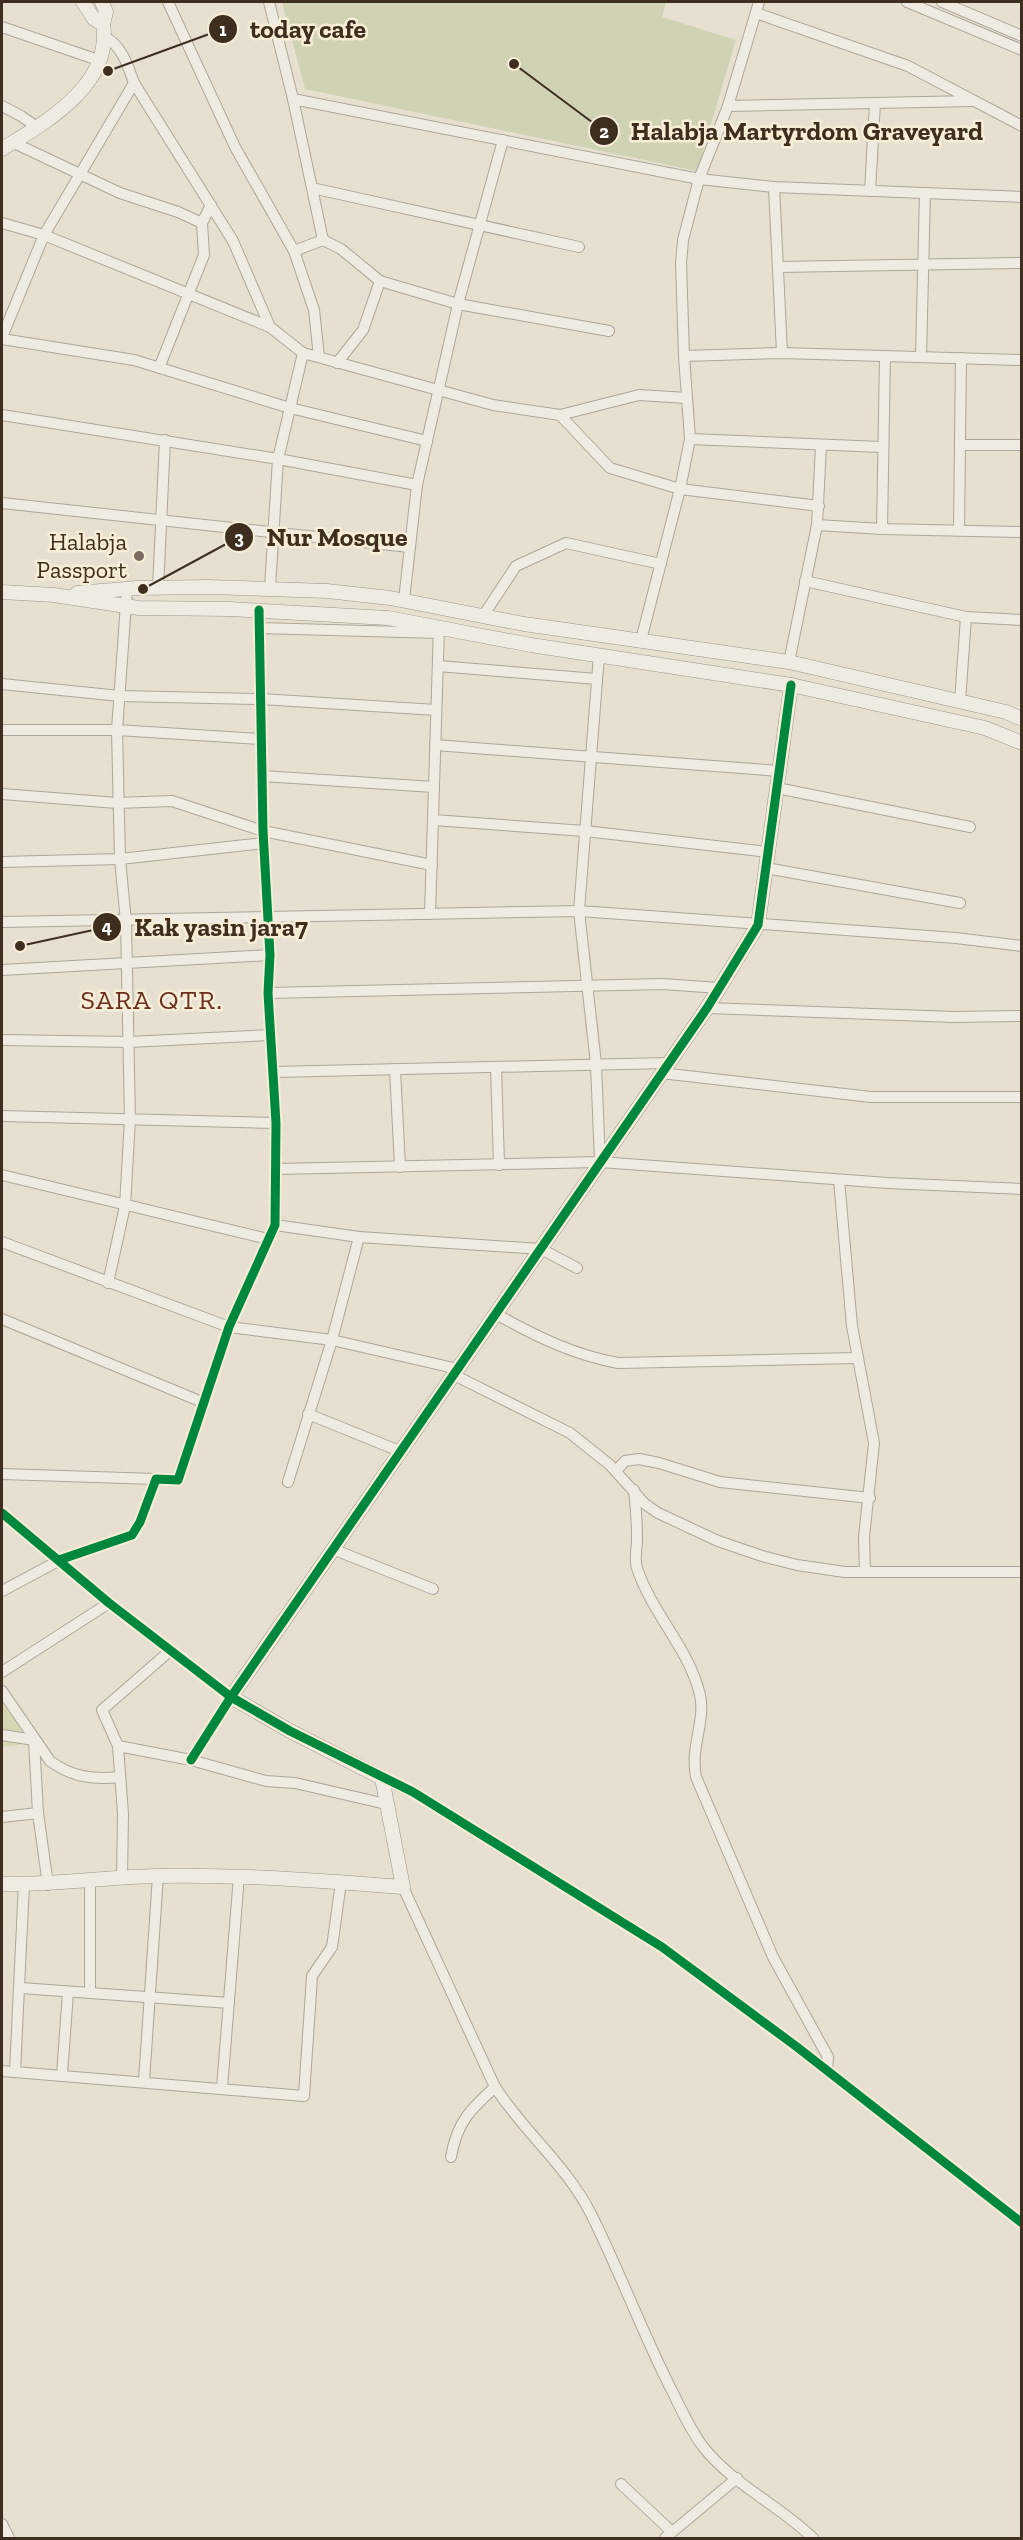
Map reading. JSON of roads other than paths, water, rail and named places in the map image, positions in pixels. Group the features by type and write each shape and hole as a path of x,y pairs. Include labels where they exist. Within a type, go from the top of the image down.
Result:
{"main road":[{"path":"83,2 104,31"},
{"path":"7,146 37,128 80,91 97,70 101,61 106,12 102,2"},
{"path":"54,595 127,589 270,588 404,600 573,632 661,642 789,662 1006,712 1022,719"},
{"path":"2,592 54,595 126,606 259,610 388,618 439,630 791,685 985,728 1022,743"},
{"path":"659,663 661,642"},
{"path":"2,1884 48,1885 122,1877 239,1876 403,1887 382,1778 290,1731 231,1697 707,1008 758,925 791,685"}],"street":[{"path":"168,2 235,147 294,251 314,310 320,357"},
{"path":"269,2 293,99 323,240"},
{"path":"640,640 680,489 690,439 684,356 681,251 699,179 728,106 759,2"},
{"path":"907,2 1022,50"},
{"path":"942,2 1022,36"},
{"path":"756,13 908,66 1022,126"},
{"path":"2,27 101,61"},
{"path":"104,31 115,44 134,83 233,241 270,327"},
{"path":"134,83 44,235 2,338 134,360 290,408 427,441"},
{"path":"293,99 699,179 774,188 1022,197"},
{"path":"728,106 975,101"},
{"path":"870,191 875,103"},
{"path":"2,106 37,128"},
{"path":"404,600 417,485 458,304 503,140"},
{"path":"7,146 81,173 120,193 178,212 202,224"},
{"path":"312,188 579,247"},
{"path":"774,188 782,353"},
{"path":"921,357 925,194"},
{"path":"159,368 204,255 202,224 211,205"},
{"path":"2,223 44,235 270,327 303,353 438,392 493,405 560,415 639,395 687,398"},
{"path":"294,251 323,240 341,249 380,281 458,304 609,331"},
{"path":"778,267 1022,263"},
{"path":"337,363 363,330 380,281"},
{"path":"270,588 278,459 303,353"},
{"path":"684,356 782,353 1022,360"},
{"path":"882,529 881,447 885,356"},
{"path":"960,529 961,358"},
{"path":"2,415 278,459 417,485"},
{"path":"560,415 610,468 680,489 819,506"},
{"path":"690,439 881,447"},
{"path":"158,588 165,440"},
{"path":"789,662 817,525 820,445"},
{"path":"960,445 1022,445"},
{"path":"2,503 409,547"},
{"path":"817,525 1022,532"},
{"path":"483,616 516,566 566,543 661,564"},
{"path":"805,581 966,617 1022,620"},
{"path":"108,1282 125,1206 130,1119 126,922 117,802 117,730 127,589"},
{"path":"2,1474 178,1480 202,1402 229,1327 275,1225 276,1124 268,993 270,955 263,831 259,610"},
{"path":"960,702 966,617"},
{"path":"259,627 439,630 430,914"},
{"path":"599,656 579,911 596,1064 600,1162"},
{"path":"438,666 597,679"},
{"path":"2,684 120,696 261,699 436,710"},
{"path":"2,730 117,730 261,739"},
{"path":"435,745 780,771"},
{"path":"262,776 434,787"},
{"path":"777,788 970,827"},
{"path":"2,794 117,802 172,801 263,831 432,865"},
{"path":"433,820 585,831 768,852"},
{"path":"2,862 120,859 264,843"},
{"path":"766,868 960,903"},
{"path":"2,922 126,922 579,911 956,938 1022,946"},
{"path":"2,970 127,965 270,955"},
{"path":"268,993 663,984 719,988"},
{"path":"707,1008 954,1017 1022,1016"},
{"path":"2,1040 129,1042 271,1035"},
{"path":"274,1072 596,1064 664,1068 871,1097 1022,1097"},
{"path":"496,1067 499,1165"},
{"path":"396,1069 400,1167"},
{"path":"2,1116 276,1124"},
{"path":"276,1169 600,1162 839,1180 1022,1190"},
{"path":"2,1175 268,1239"},
{"path":"839,1180 857,1358 874,1443 870,1498 864,1537 865,1571"},
{"path":"275,1225 359,1237 540,1249 577,1268"},
{"path":"288,1482 332,1340 359,1237"},
{"path":"2,1242 229,1327 332,1340 456,1372 570,1433 616,1471 645,1504 680,1525 751,1552 797,1565 845,1572 1022,1572"},
{"path":"496,1314 540,1338 594,1358 618,1363 857,1358"},
{"path":"2,1319 202,1402"},
{"path":"308,1414 402,1452"},
{"path":"616,1471 625,1461 639,1459 720,1482 870,1498"},
{"path":"2,1591 59,1560 132,1535 140,1522 156,1479"},
{"path":"634,1490 637,1520 636,1565 660,1617 680,1646 695,1674 701,1699 693,1759 696,1777 773,1957 828,2057 827,2071"},
{"path":"2,1513 109,1603 231,1697 191,1760"},
{"path":"334,1550 433,1589"},
{"path":"2,1671 109,1603"},
{"path":"122,1877 118,1746 102,1710 171,1650"},
{"path":"2,1691 50,1761 76,1776 98,1780 120,1777"},
{"path":"2,1735 34,1740"},
{"path":"34,1740 38,1813 48,1885"},
{"path":"118,1746 191,1760 256,1779 295,1783 386,1804"},
{"path":"382,1778 413,1792 662,1947 827,2071 1022,2223"},
{"path":"2,1817 38,1813"},
{"path":"144,2081 158,1876"},
{"path":"222,2088 239,1876"},
{"path":"90,1881 90,1993"},
{"path":"2,2071 304,2096 312,1976 332,1947 341,1882"},
{"path":"15,2072 21,1988 24,1884"},
{"path":"403,1887 495,2087 508,2107 559,2164 590,2212 653,2354 690,2426 705,2449 737,2478 793,2519 813,2538"},
{"path":"21,1988 229,2003"},
{"path":"62,2075 68,1992"},
{"path":"451,2157 455,2135 463,2119 495,2087"},
{"path":"621,2484 668,2535 737,2478"},
{"path":"2,2524 9,2538"}],"place":[{"name":"Halabja Martyrdom Graveyard","path":"514,64"},
{"name":"today cafe","path":"108,71"},
{"name":"Halabja Passport","path":"139,556"},
{"name":"Nur Mosque","path":"143,589"},
{"name":"Kak yasin jara7","path":"20,946"}],"district":[{"name":"SARA QTR.","path":"152,1000"}]}
